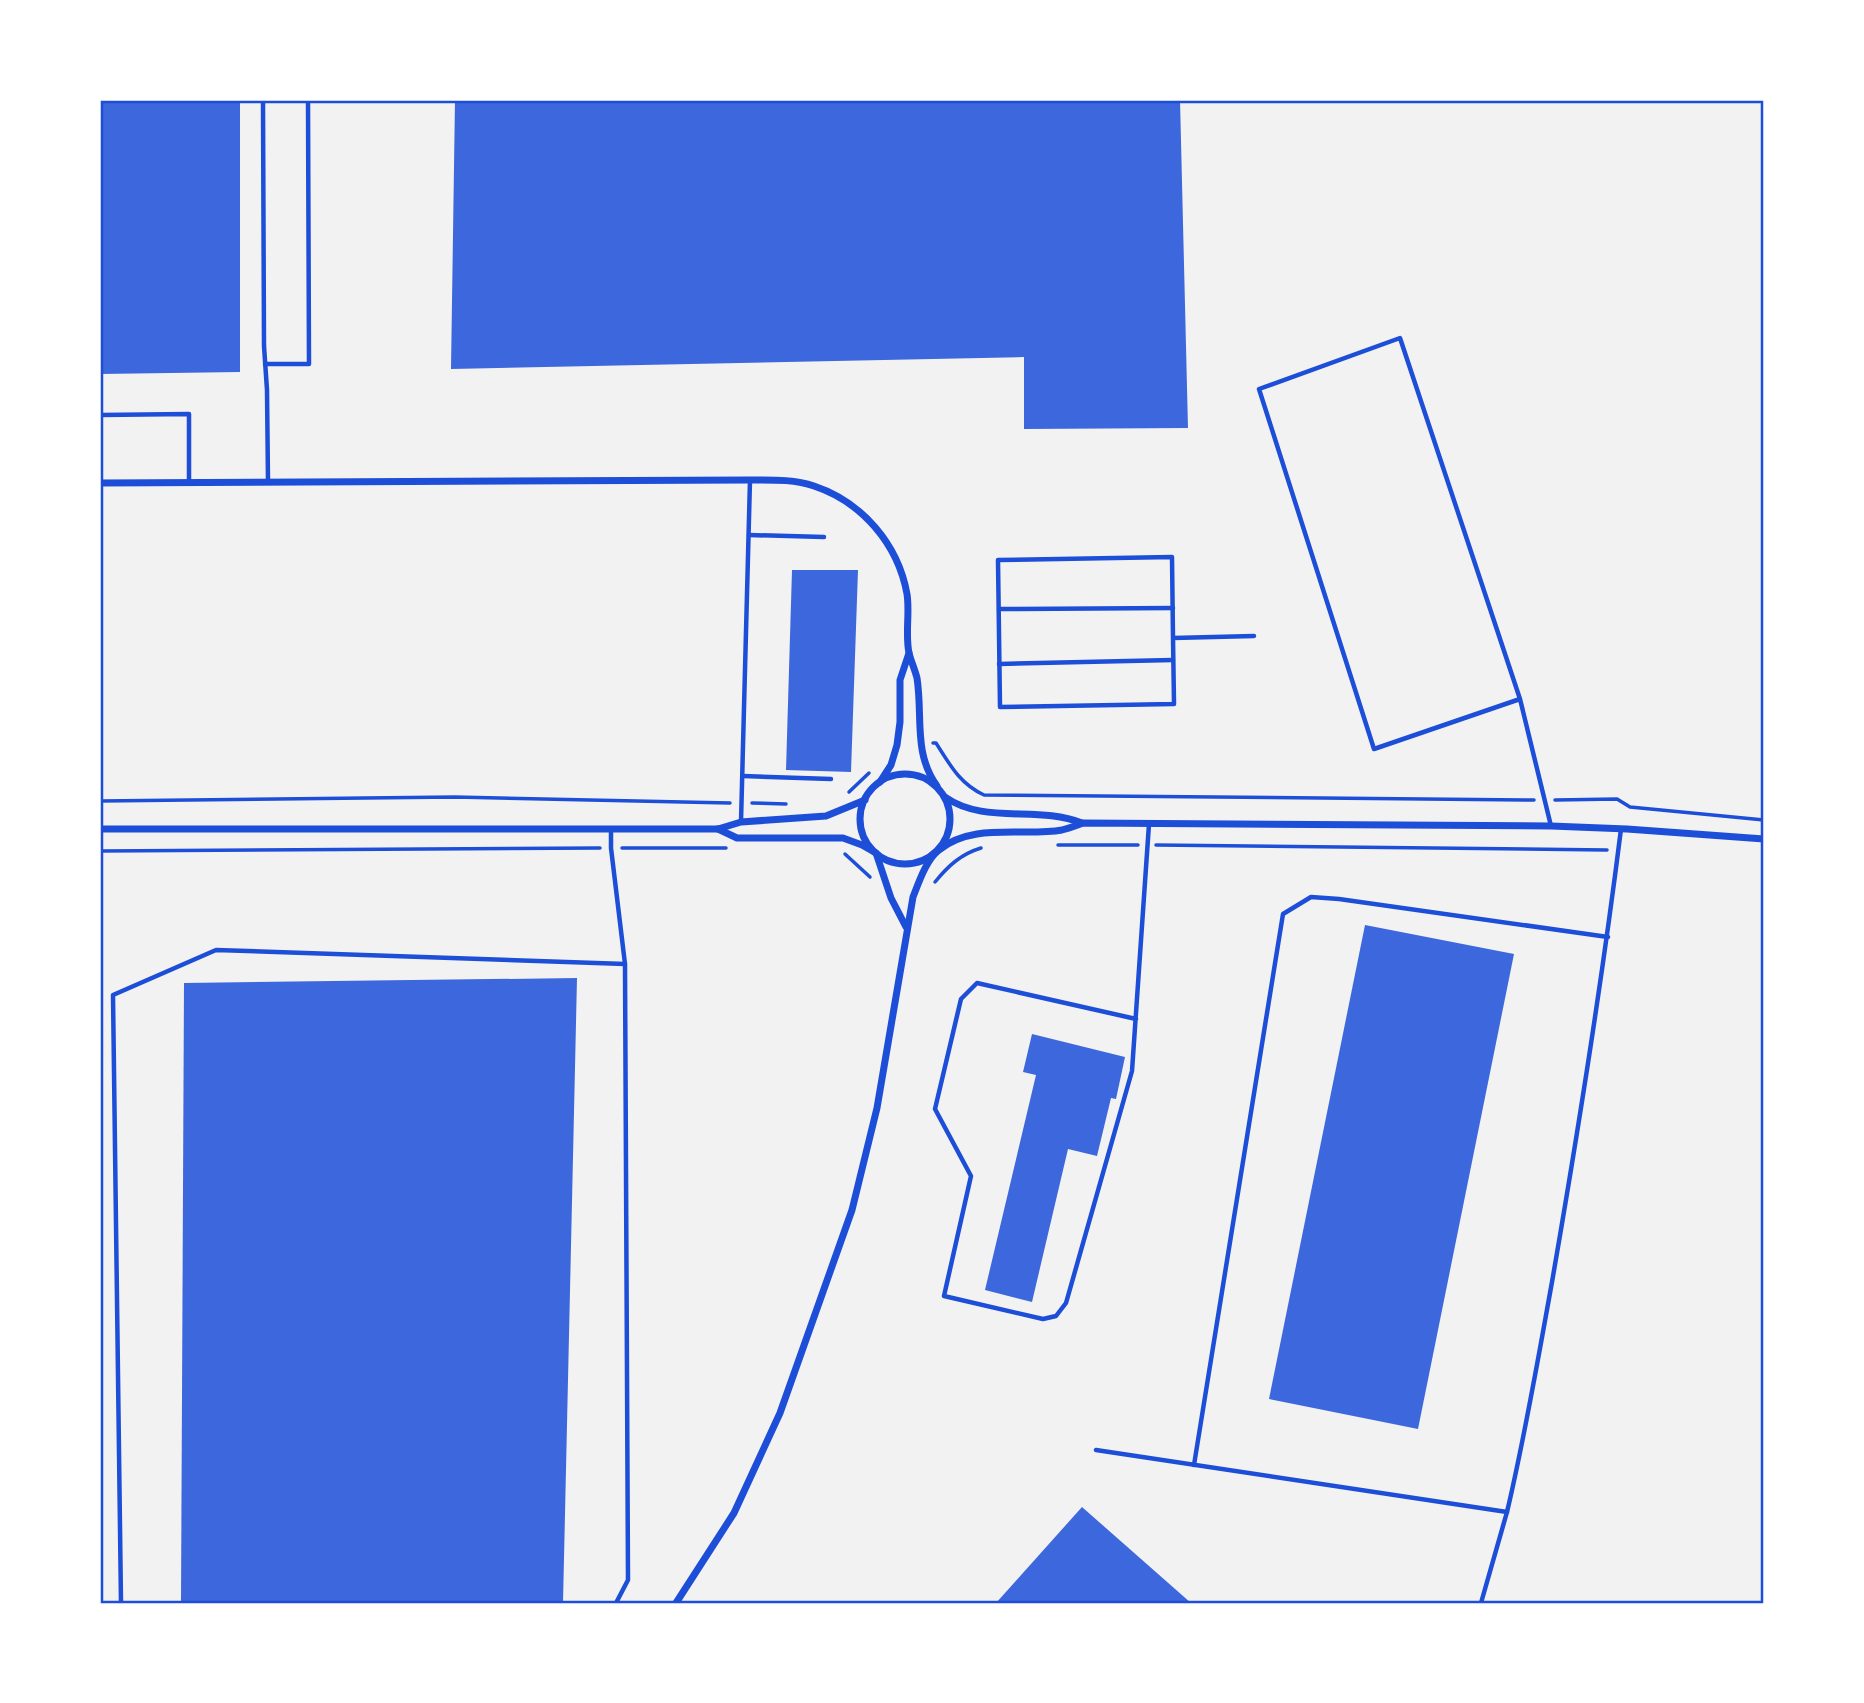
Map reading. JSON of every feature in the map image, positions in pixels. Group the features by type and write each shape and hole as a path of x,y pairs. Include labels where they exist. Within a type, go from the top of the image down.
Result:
{"street":[{"path":"100,483 789,480 812,485 850,504 879,532 891,548 907,596 909,652 917,677 919,744 925,767 944,796 951,819 944,841 922,876 913,897 877,1108 852,1210 780,1413 734,1513 676,1603"},
{"path":"906,927 891,898 876,853 868,845 861,824 861,812 865,800 891,765 897,745 900,680 909,652"},
{"path":"880,782 892,776 908,775 927,779 937,786"},
{"path":"944,796 965,808 984,812 1064,816 1083,823"},
{"path":"100,829 718,829 741,822 826,817 865,800"},
{"path":"718,829 737,838 843,838 896,863 907,864 928,858 965,838 985,834 1060,830 1083,823 1551,826 1764,839"}],"lane":[{"path":"263,100 268,482"},
{"path":"265,364 309,363 308,100"},
{"path":"1520,699 1374,749 1259,389 1400,338 1520,699 1551,826"},
{"path":"100,415 188,414 188,483"},
{"path":"741,822 750,480"},
{"path":"749,535 824,537"},
{"path":"1172,557 1174,704 1000,707 999,609 998,560 1172,557"},
{"path":"999,609 1172,608"},
{"path":"1173,638 1254,636"},
{"path":"999,664 1174,660"},
{"path":"743,776 831,779"},
{"path":"1136,1019 977,983 961,999 935,1109 971,1176 944,1296 1043,1319 1056,1316 1066,1303 1132,1071 1136,1019 1148,845 1149,824"},
{"path":"611,828 625,964 628,1580 616,1603"},
{"path":"1481,1603 1507,1512 1522,1446 1569,1184 1619,850 1625,829"},
{"path":"1194,1465 1283,914 1311,897 1329,898 1608,937"},
{"path":"121,1603 113,995 216,950 625,964"},
{"path":"1096,1450 1507,1512"}],"path":[{"path":"919,744 936,743 955,774 969,788 984,795 1617,799 1630,807 1764,820"},
{"path":"844,796 874,767"},
{"path":"100,801 455,797 791,804"},
{"path":"1625,829 1630,807"},
{"path":"1056,845 1619,850"},
{"path":"929,893 935,881 954,862 968,852 985,847"},
{"path":"100,851 736,848"},
{"path":"839,851 858,864 873,885"}],"building":[{"path":"100,100 240,100 240,372 100,374"},
{"path":"455,100 1180,100 1188,428 1024,429 1024,357 451,369"},
{"path":"792,570 858,570 851,772 786,770"},
{"path":"1365,925 1514,954 1418,1429 1269,1399"},
{"path":"577,978 563,1603 181,1603 184,983"},
{"path":"1032,1034 1125,1057 1116,1099 1111,1098 1097,1156 1068,1149 1032,1302 985,1290 1036,1075 1023,1072"},
{"path":"1082,1507 1191,1603 996,1603"}]}
